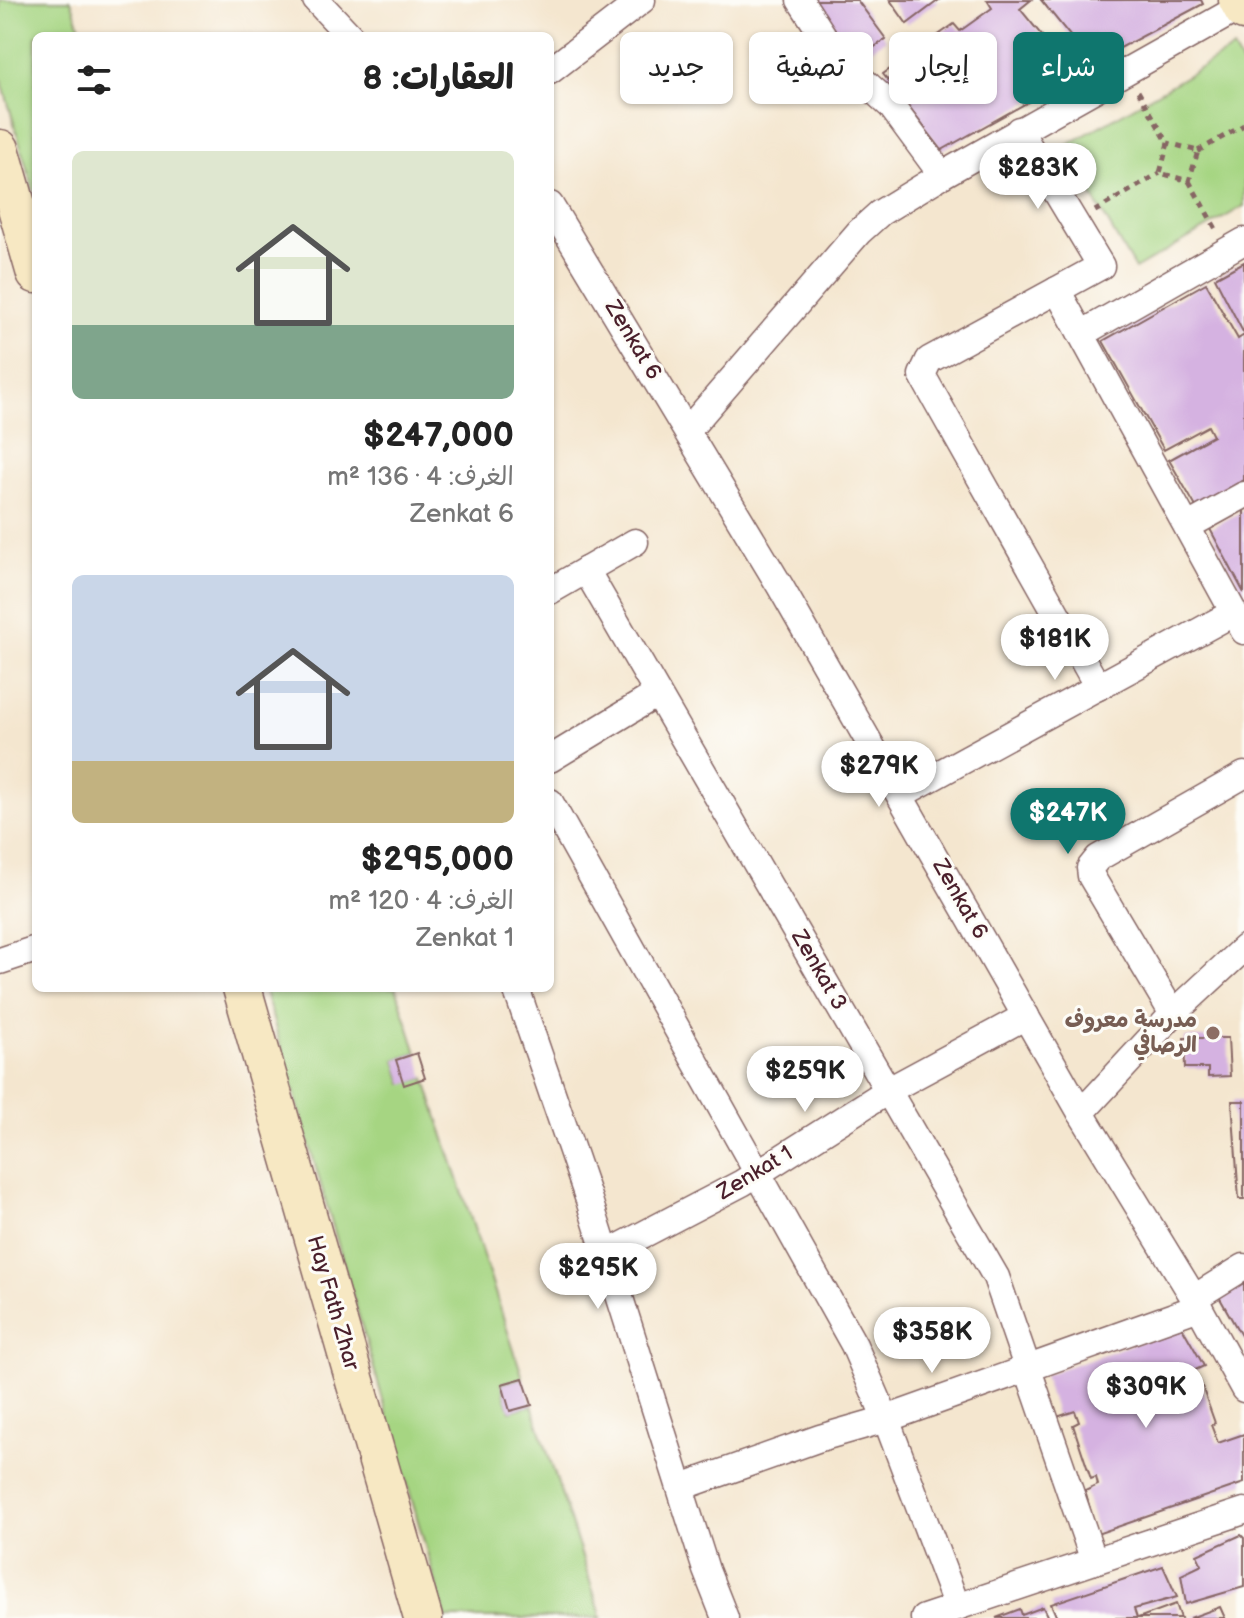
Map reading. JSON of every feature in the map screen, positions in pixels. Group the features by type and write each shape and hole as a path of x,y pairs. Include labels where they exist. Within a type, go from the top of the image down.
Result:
{"street":[{"path":"316,0 346,32"},
{"path":"554,68 642,0"},
{"path":"800,0 837,57 891,106 942,175"},
{"path":"688,430 859,232 880,213 1019,130 1242,5"},
{"path":"1019,130 1101,266 929,360 922,375 1098,687"},
{"path":"0,149 32,260"},
{"name":"Zenkat 6","path":"554,212 688,430 1081,1113 1196,1303 1244,1389"},
{"path":"1081,334 1236,246"},
{"path":"900,795 1098,687 1239,622 1057,290"},
{"path":"1188,526 1244,495"},
{"path":"554,589 635,542"},
{"name":"Zenkat 3","path":"586,570 996,1277 1094,1561"},
{"path":"554,757 657,694"},
{"path":"1173,1014 1091,876 1090,868 1098,858 1244,775"},
{"path":"554,809 832,1304 886,1419 957,1607"},
{"path":"1081,1113 1173,1014 1244,948"},
{"path":"0,961 32,950"},
{"name":"Hay Fath Zhar","path":"243,992 423,1618"},
{"path":"517,992 606,1254 706,1570 725,1618"},
{"name":"Zenkat 1","path":"606,1254 757,1173 889,1090 1026,1016"},
{"path":"681,1487 820,1438 886,1419 1196,1303 1244,1267"},
{"path":"924,1618 1244,1511"}],"path":[{"path":"1074,223 1160,173 1168,143 1127,70"},
{"path":"1189,181 1198,151 1244,125"},
{"path":"1168,143 1198,151"},
{"path":"1160,173 1189,181 1236,246"}],"green space":[{"path":"0,0 71,0 82,32 32,32 32,185 0,75"},
{"path":"1233,49 1244,68 1244,206 1135,269 1064,147"},
{"path":"265,992 397,992 417,1053 396,1060 403,1084 425,1078 523,1378 502,1384 510,1411 532,1405 602,1618 446,1618"}],"building":[{"path":"811,0 857,0 886,39 873,48 873,32 834,32"},
{"path":"890,0 939,0 907,24"},
{"path":"987,0 1031,0 1020,9 1039,32 1013,32 1013,104 1025,104 942,150 906,104 997,104 997,32 943,32 954,24 960,31 992,8"},
{"path":"1041,0 1201,0 1203,4 1124,46 1124,32 1067,32"},
{"path":"1244,262 1244,334 1215,278"},
{"path":"1206,283 1238,339 1244,335 1244,480 1196,507 1169,460 1213,436 1208,426 1164,450 1103,341"},
{"path":"1244,510 1244,593 1210,529"},
{"path":"1184,1038 1228,1038 1230,1076 1208,1077 1208,1068 1185,1068"},
{"path":"417,1053 425,1078 404,1085 396,1060"},
{"path":"1232,1101 1244,1101 1244,1199 1239,1199"},
{"path":"1244,1277 1244,1341 1217,1293"},
{"path":"1182,1327 1204,1366 1191,1372 1195,1383 1200,1381 1215,1423 1211,1425 1218,1443 1244,1434 1244,1483 1097,1534 1085,1491 1098,1485 1096,1477 1091,1479 1073,1425 1079,1422 1075,1411 1057,1417 1044,1375"},
{"path":"523,1378 532,1405 510,1411 502,1384"},
{"path":"1241,1535 1244,1538 1244,1587 1186,1604 1181,1575 1202,1565 1197,1555"},
{"path":"1163,1566 1177,1597 1134,1609 1137,1618 1057,1618 1051,1604"},
{"path":"1176,1604 1181,1618 1138,1618"},
{"path":"1043,1607 1048,1618 996,1618 1020,1609 1022,1615"},
{"path":"1220,1607 1225,1618 1190,1618"}],"place":[{"name":"مدرسة معروف الرصافي","path":"1213,1033"}]}
